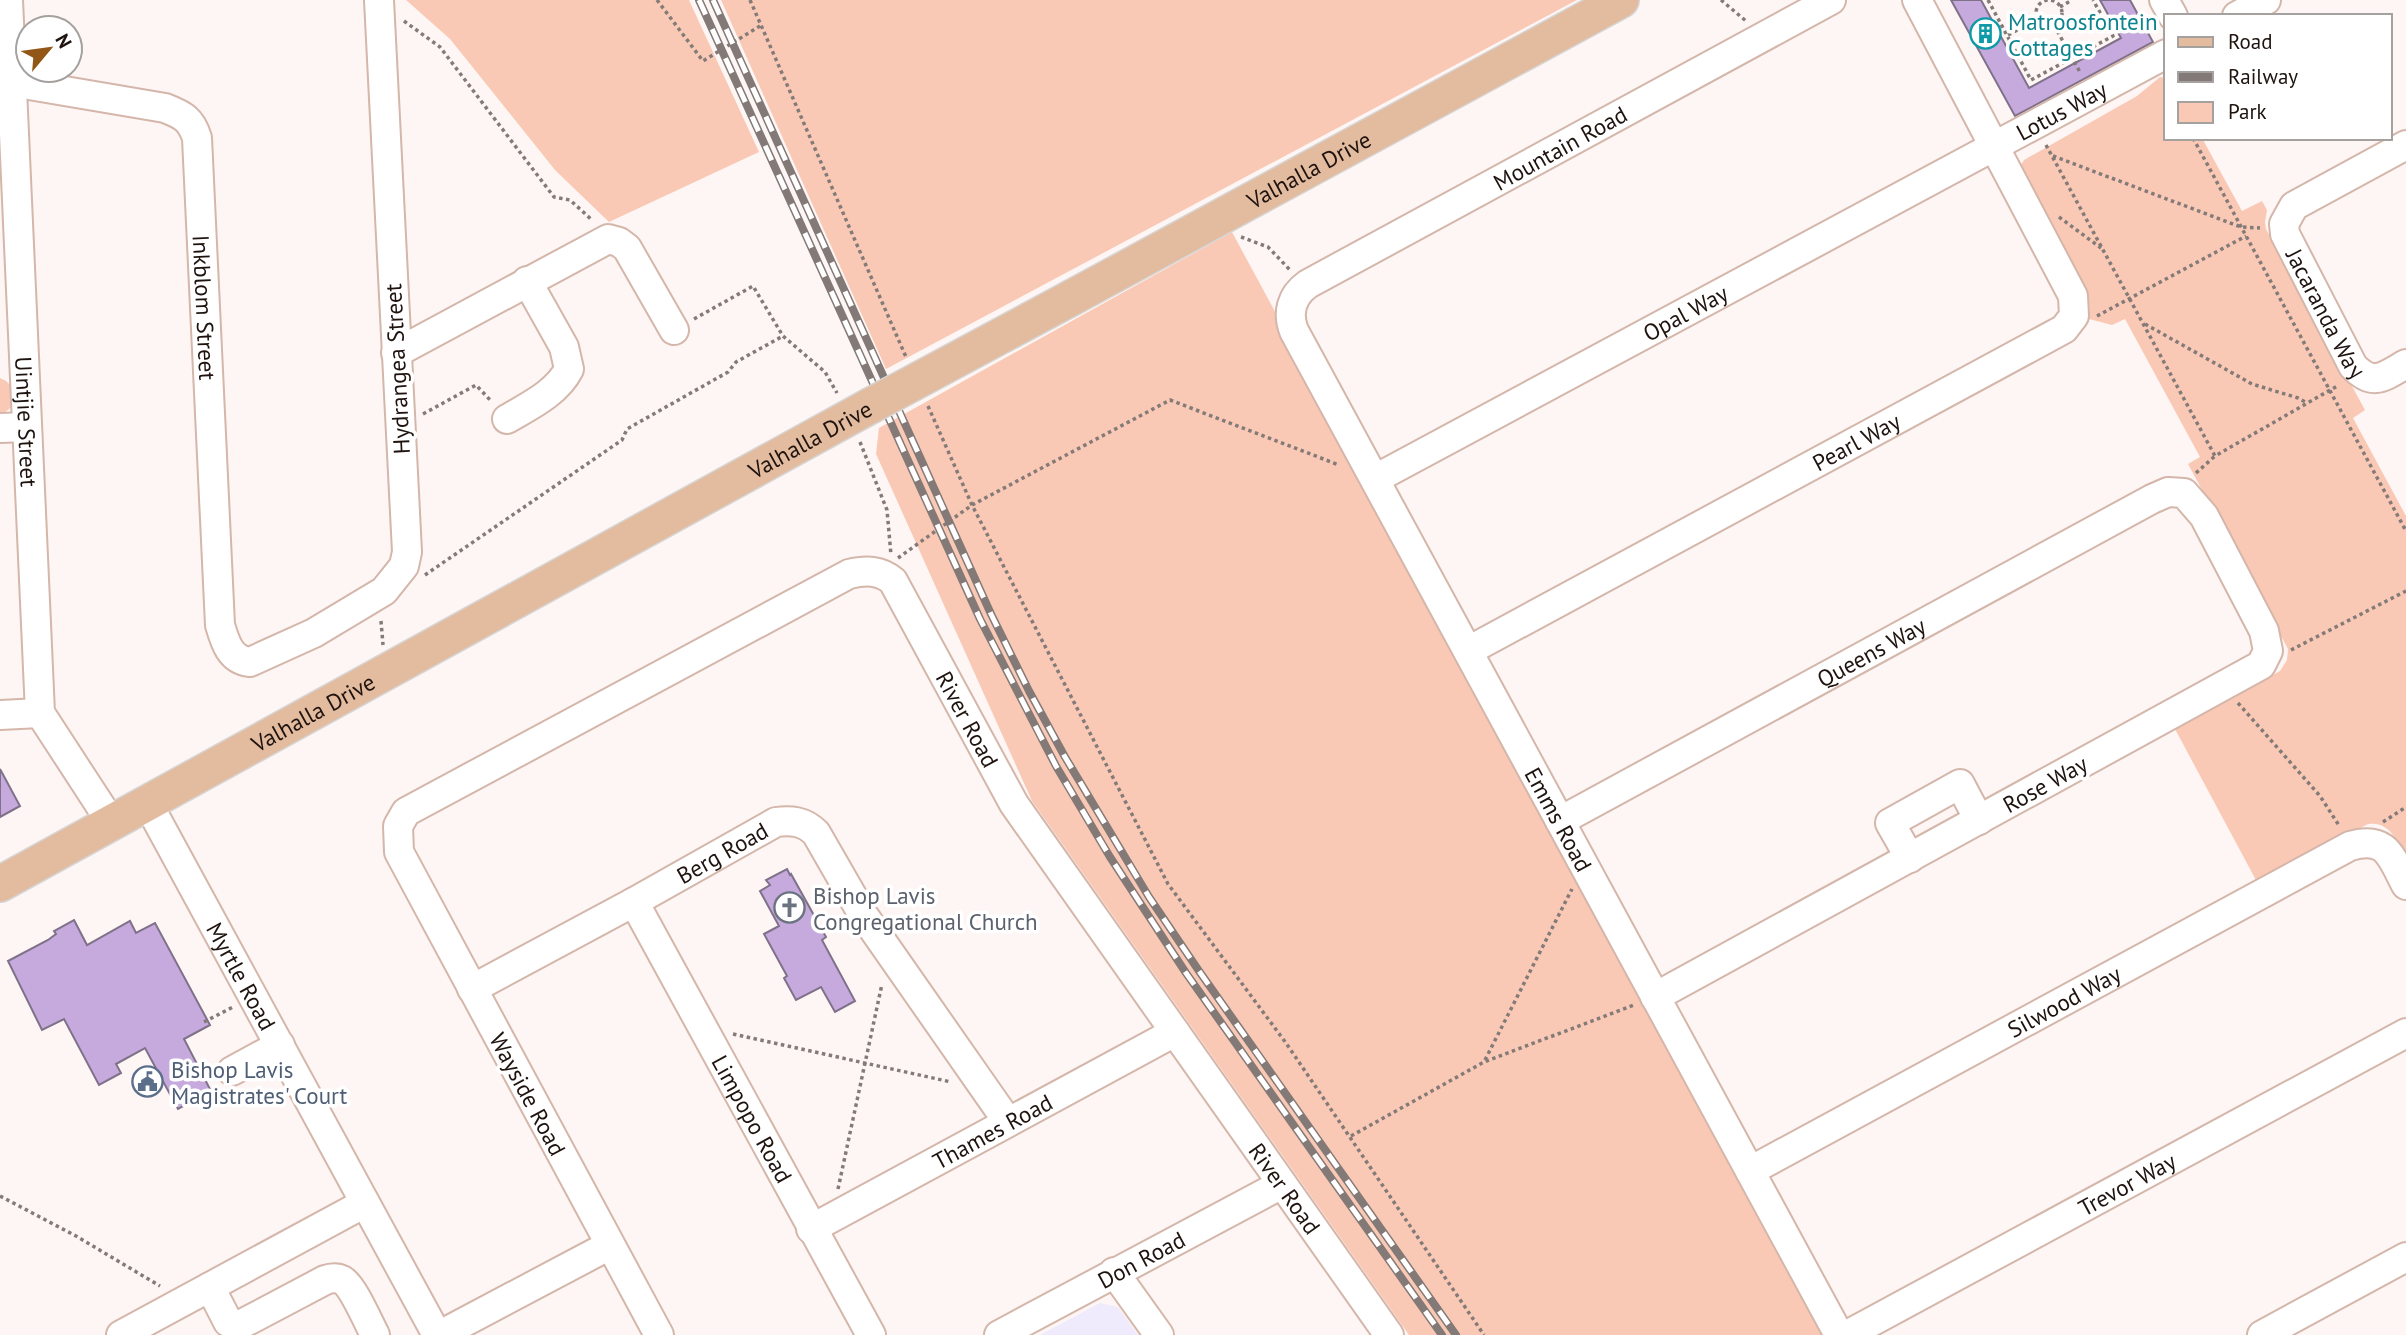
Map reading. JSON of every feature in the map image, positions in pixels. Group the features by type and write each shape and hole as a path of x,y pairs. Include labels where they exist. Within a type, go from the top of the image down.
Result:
{"main road":[{"name":"Valhalla Drive","path":"0,884 856,412 1621,0"}],"street":[{"name":"Uintjie Street","path":"8,0 6,81 14,427 40,713"},
{"name":"Mountain Road","path":"1297,294 1831,0"},
{"path":"1917,0 2073,296 2074,316"},
{"path":"2241,14 2266,0"},
{"name":"Hydrangea Street","path":"380,3 407,552 404,566 396,579"},
{"name":"Lotus Way","path":"1994,148 2164,55"},
{"name":"Inkblom Street","path":"6,81 165,108 178,113 193,125 197,138 220,625 233,656 242,662 262,659 314,633 384,591 396,579"},
{"path":"2289,215 2406,145"},
{"name":"Opal Way","path":"1375,479 1994,148"},
{"name":"Jacaranda Way","path":"2289,215 2285,234 2353,366 2366,378 2372,379 2406,364"},
{"path":"396,353 608,239 627,248 674,330"},
{"path":"507,419 563,381 569,369 564,347 527,281"},
{"name":"Emms Road","path":"1297,294 1290,316 1294,331 1839,1335"},
{"name":"Pearl Way","path":"1468,651 2064,329 2074,316"},
{"name":"Queens Way","path":"1560,821 2168,492 2184,493 2204,516 2264,631 2269,651"},
{"name":"River Road","path":"399,852 398,826 407,813 849,574 860,571 879,573 893,582 899,590 1014,804 1389,1335"},
{"name":"Rose Way","path":"1656,997 2253,671 2266,659 2269,651"},
{"path":"0,715 40,713 111,822"},
{"path":"1910,858 1890,823 1960,784 1979,820"},
{"name":"Myrtle Road","path":"147,802 438,1335"},
{"name":"Berg Road","path":"472,989 776,822 797,822 809,825 816,833 862,913 1008,1122"},
{"name":"Silwood Way","path":"1750,1171 2350,846 2361,843 2380,844 2387,850 2406,885"},
{"name":"Wayside Road","path":"399,852 659,1335"},
{"name":"Limpopo Road","path":"634,902 871,1335"},
{"name":"Thames Road","path":"811,1228 1175,1032"},
{"name":"Trevor Way","path":"1847,1335 2406,1032"},
{"path":"232,1071 280,1045"},
{"name":"Don Road","path":"999,1335 1282,1184"},
{"path":"121,1335 365,1203"},
{"path":"438,1335 610,1245"},
{"path":"2262,1335 2406,1256"},
{"path":"1114,1272 1159,1335"},
{"path":"210,1287 229,1322 238,1326 325,1280 341,1279 349,1288 374,1335"}],"path":[{"path":"657,0 703,61 760,26"},
{"path":"750,0 910,366"},
{"path":"1721,0 1753,27 1761,38"},
{"path":"1988,0 2031,80 2113,36 2093,0"},
{"path":"2052,0 2060,7 2061,17 2054,25 2042,24 2038,19 2036,13 2042,1 2052,0"},
{"path":"2060,7 2072,0"},
{"path":"380,3 440,47 554,197 570,200 592,219 601,241"},
{"path":"2007,35 2038,19"},
{"path":"2054,25 2092,94"},
{"path":"2042,139 2215,456 2330,390"},
{"path":"2194,140 2406,531"},
{"path":"2051,156 2241,227 2259,228 2289,215"},
{"path":"2052,211 2102,249"},
{"path":"1238,236 1268,247 1280,257 1297,294"},
{"path":"2074,316 2094,317 2246,236"},
{"path":"674,330 753,286 783,336 825,372 856,412 887,510 891,564 972,505 1170,400 1375,479"},
{"path":"2143,323 2252,384 2307,403"},
{"path":"396,579 420,577 433,571 469,543 622,440 627,429 728,372 736,362 783,336"},
{"path":"399,419 419,417 476,385 507,419"},
{"path":"927,404 972,505 1168,884 1286,1043 1484,1335"},
{"path":"2269,651 2289,651 2406,591"},
{"path":"2220,689 2244,707 2320,796 2350,846"},
{"path":"1483,1062 1584,866"},
{"path":"836,1215 836,1198 864,1064 886,966 892,956"},
{"path":"204,1022 253,996"},
{"path":"1351,1136 1483,1062 1656,997"},
{"path":"708,1037 723,1032 864,1064 983,1087"},
{"path":"0,1196 76,1236 161,1287 178,1304"}],"shaded area":[{"path":"1100,1303 1118,1307 1138,1335 1040,1335"}],"green space":[{"path":"406,0 689,0 759,152 609,222 555,170 450,39"},
{"path":"721,0 1577,0 886,369"},
{"path":"2160,77 2164,78 2164,140 2203,140 2242,211 2262,201 2267,210 2266,229 2365,410 2353,418 2406,516 2406,858 2387,829 2368,824 2257,882 2175,729 2280,671 2287,660 2288,649 2188,464 2200,457 2125,319 2112,325 2089,319 2085,297 2017,171 2024,160 2137,96"},
{"path":"1232,232 1828,1335 1409,1335 1032,801 876,454 879,428"},
{"path":"0,378 11,386 13,406 0,416"}],"building":[{"name":"Matroosfontein Cottages","path":"1951,0 1981,0 2029,88 2121,38 2100,0 2130,0 2153,42 2015,116"},
{"path":"0,769 20,806 0,817"},
{"path":"787,869 826,937 822,940 855,1001 835,1012 821,987 796,1000 784,978 787,976 764,934 779,926 760,891 770,885 766,880"},
{"path":"74,920 87,945 130,921 136,933 155,923 210,1025 184,1039 211,1091 178,1109 145,1048 116,1064 121,1073 99,1085 64,1019 42,1030 8,961 48,940 56,934 54,931"}],"railway":[{"path":"699,0 980,619 1056,766 1110,857 1186,973 1442,1335"},
{"path":"713,0 991,614 1065,757 1149,897 1199,971 1456,1335"}],"place":[{"name":"Matroosfontein Cottages","path":"1985,34"},
{"name":"Bishop Lavis Congregational Church","path":"790,908"},
{"name":"Bishop Lavis Magistrates' Court","path":"148,1082"}]}
